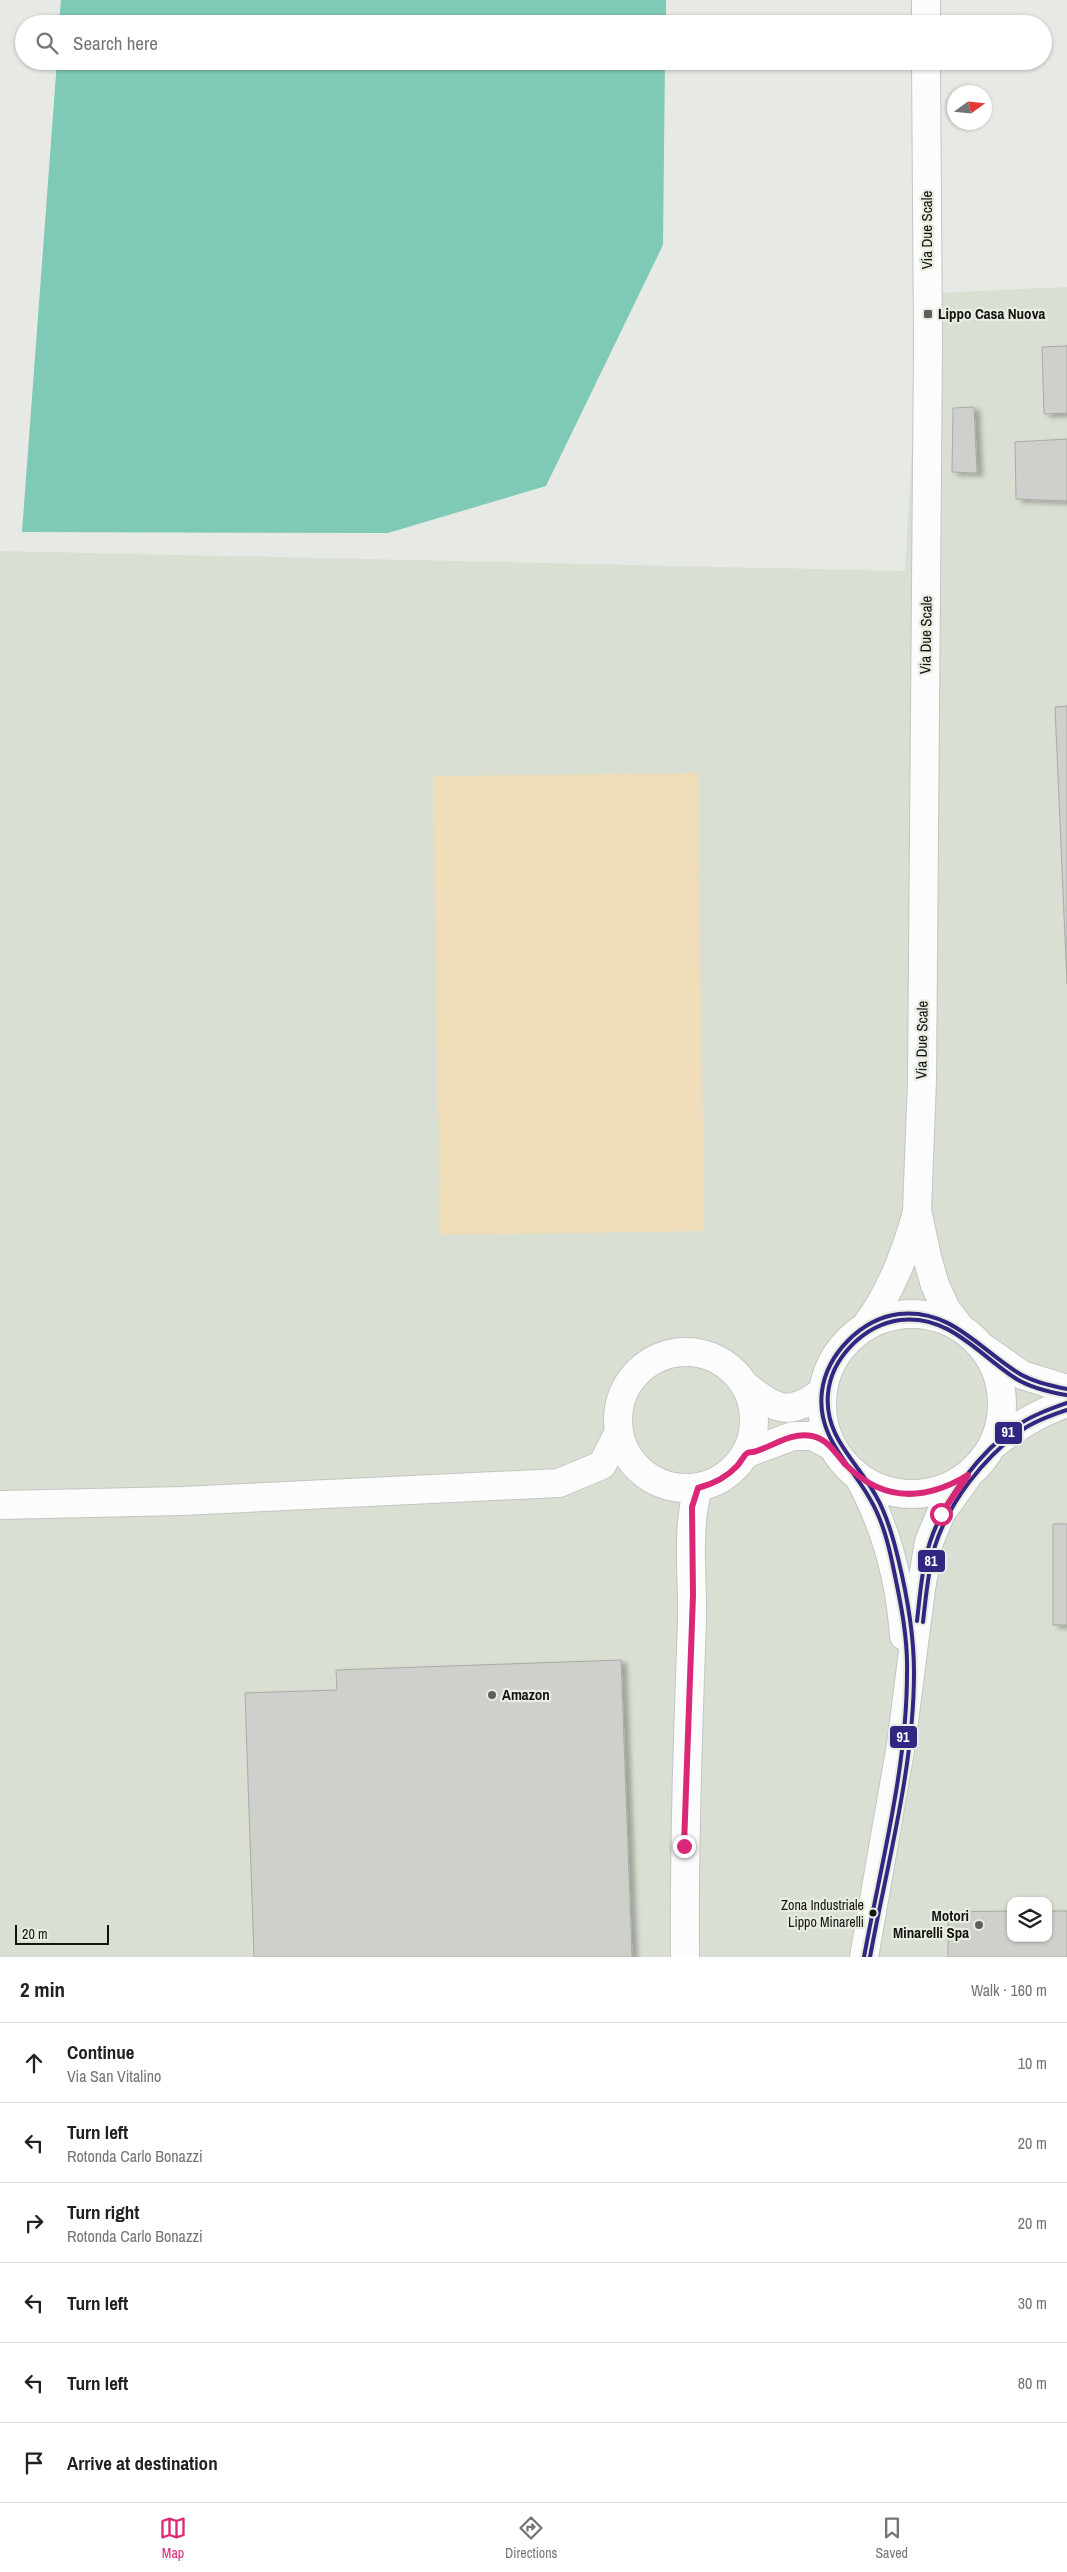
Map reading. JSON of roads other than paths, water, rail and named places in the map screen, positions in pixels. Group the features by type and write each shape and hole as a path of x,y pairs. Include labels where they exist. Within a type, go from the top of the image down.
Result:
{"street":[{"path":"926,0 926,15"},
{"name":"Via Due Scale","path":"926,70 928,353 922,1061 918,1210 926,1257 935,1285 946,1309 959,1326"},
{"name":"Via Due Scale","path":"866,1326 883,1302 902,1263 918,1210"},
{"path":"833,1447 822,1411 822,1392 832,1362 846,1341 866,1326 889,1316 912,1313 936,1317 959,1326 982,1347 1022,1375 1067,1389"},
{"path":"982,1347 996,1370 1002,1395 1001,1421 992,1446"},
{"path":"746,1386 752,1402 755,1420 753,1436 747,1453 727,1476 698,1488 676,1488 656,1482 639,1470 625,1452 619,1432 618,1410 624,1390 637,1372 648,1364 674,1352 695,1352 715,1358 733,1369 746,1386 769,1405 790,1408 807,1404 822,1392"},
{"path":"864,1957 901,1745 907,1684 929,1542 941,1514 968,1475 992,1446 1019,1425 1044,1411 1067,1403"},
{"path":"0,1505 182,1501 559,1483 602,1465 619,1432"},
{"path":"747,1453 793,1436 812,1436 833,1447 858,1476 872,1501 888,1541 903,1615 907,1684"},
{"path":"858,1476 884,1489 913,1494 942,1489 968,1475"},
{"path":"685,1957 684,1846 693,1595 692,1507 698,1488"}],"place":[{"name":"Lippo Casa Nuova","path":"928,314"},
{"name":"Amazon","path":"492,1695"},
{"name":"Zona Industriale Lippo Minarelli","path":"873,1913"},
{"name":"Motori Minarelli Spa","path":"979,1925"}]}
